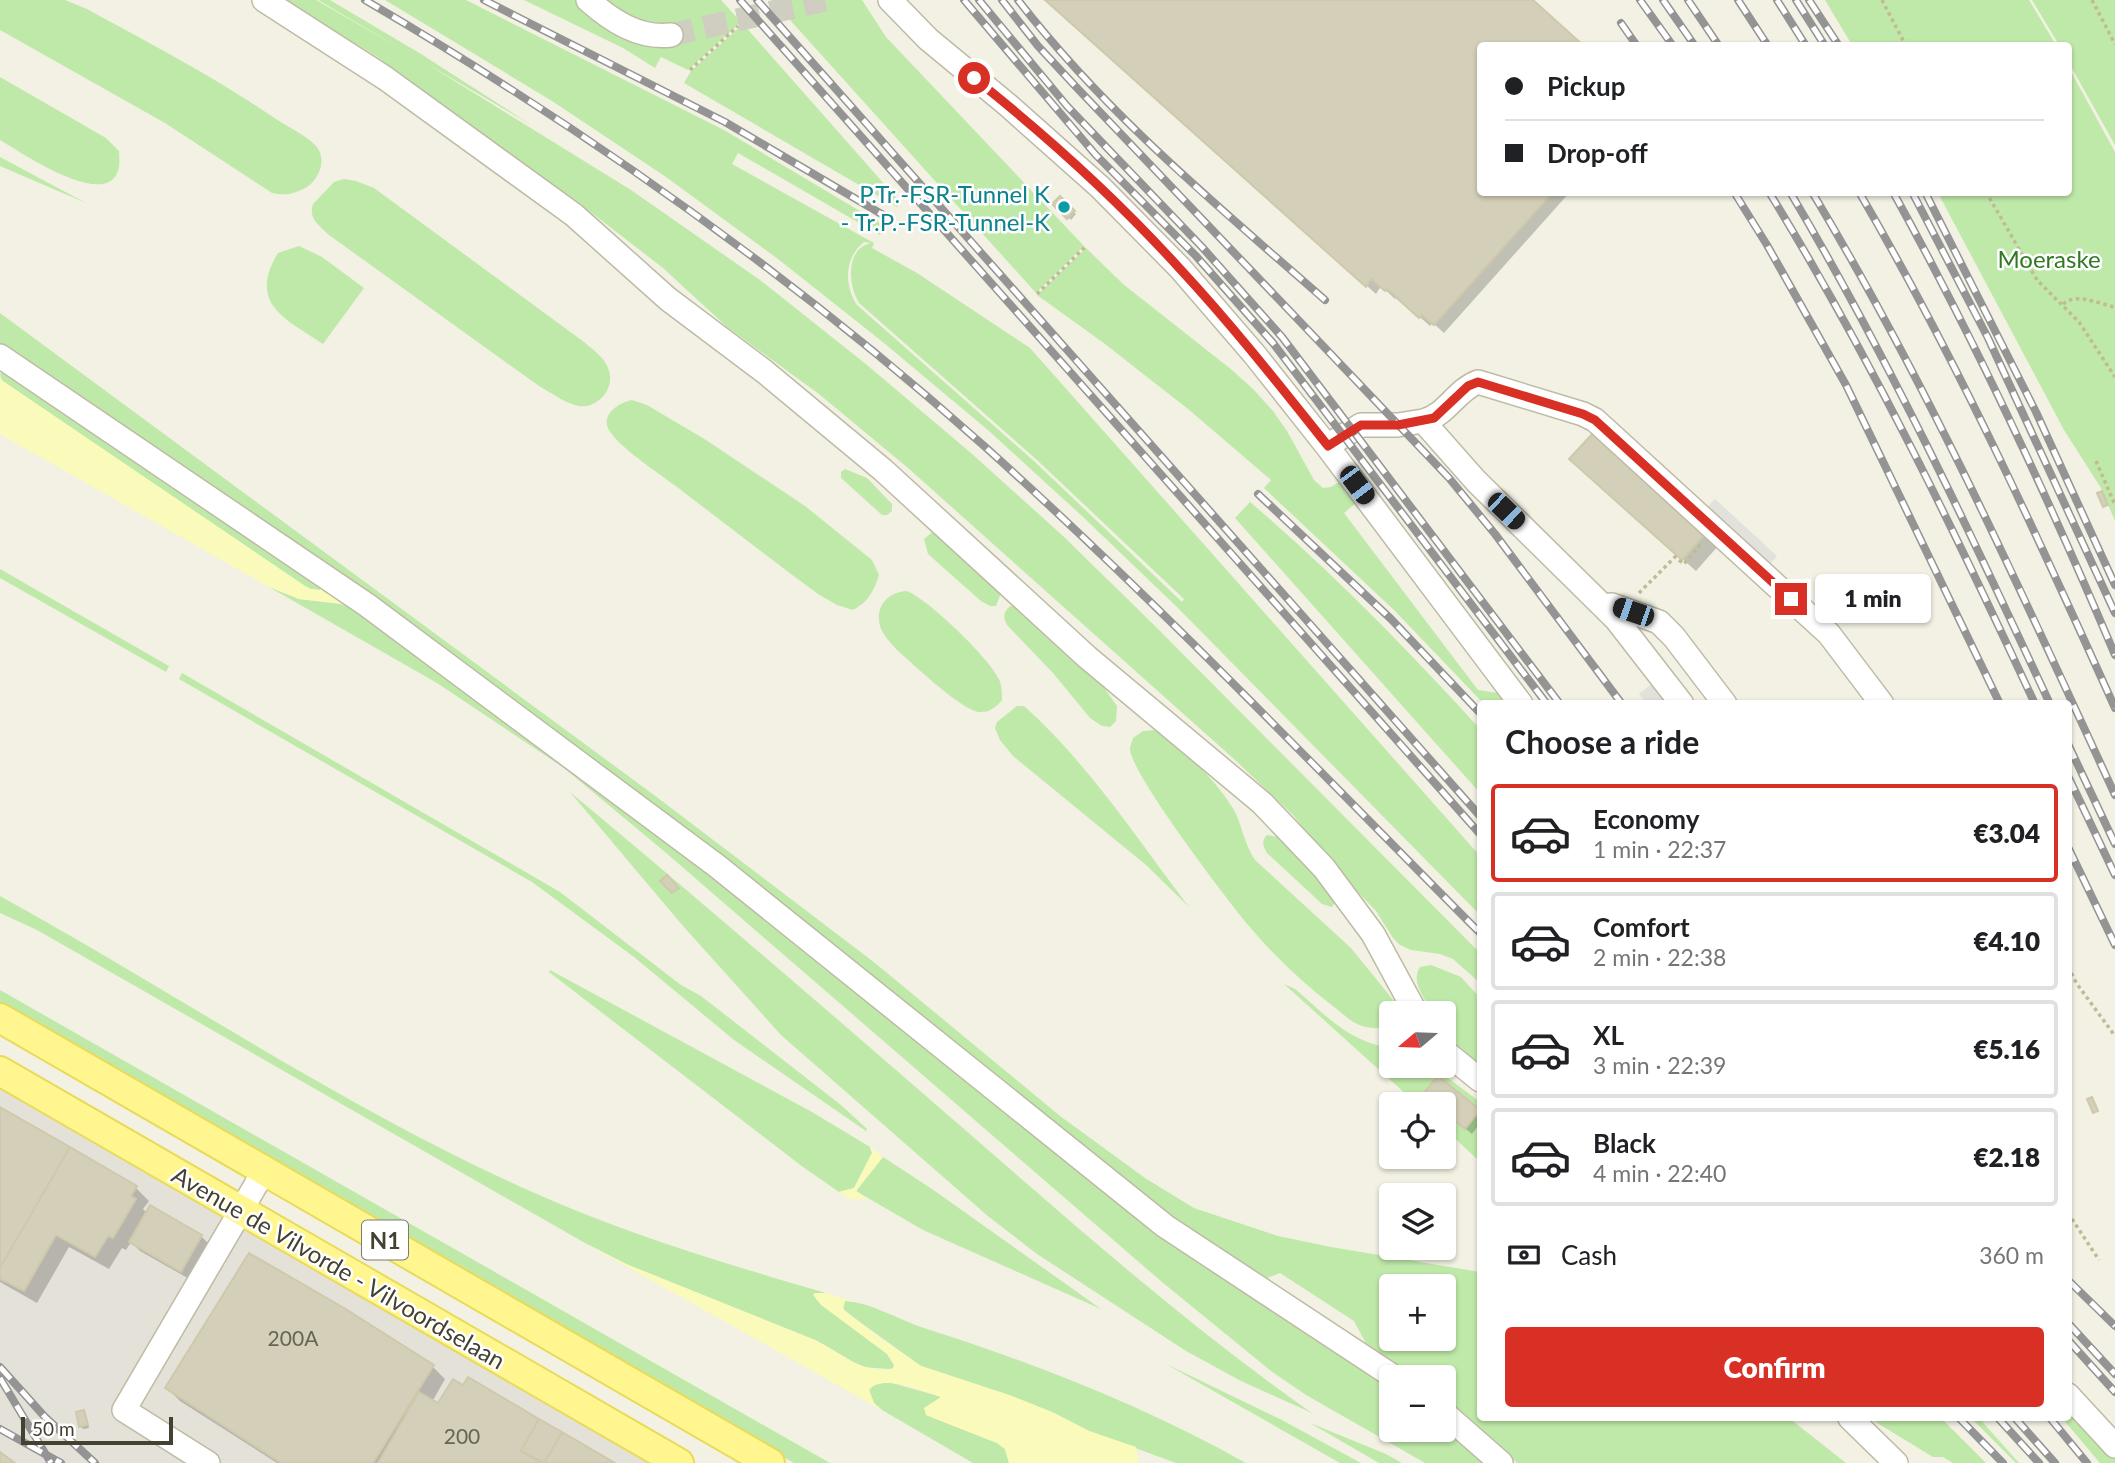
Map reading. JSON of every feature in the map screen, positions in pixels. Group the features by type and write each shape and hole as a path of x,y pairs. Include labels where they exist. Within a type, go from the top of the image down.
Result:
{"main road":[{"name":"Avenue de Vilvorde - Vilvoordselaan","path":"0,1018 770,1463"},
{"name":"Avenue de Vilvorde - Vilvoordselaan","path":"0,1071 679,1463"}],"lane":[{"path":"264,0 385,78 573,215 668,299 765,372 883,470 1087,657 1262,803 1324,868 1373,934 1409,1001"},
{"path":"588,0 602,13 630,29 650,36 671,36"},
{"path":"890,0 928,39 1062,152 1140,226 1218,311 1328,446 1518,700"},
{"path":"0,356 389,621 717,866 1166,1227 1379,1367"},
{"path":"1328,446 1361,425 1398,425 1434,418 1468,386 1478,382 1583,414 1595,420 1829,634 1879,700"},
{"path":"1423,421 1476,481 1604,606 1634,640 1679,700"},
{"path":"1604,606 1612,605 1653,618 1666,628 1723,700"},
{"path":"1456,1061 1477,1078"},
{"path":"208,1463 124,1410 264,1171"},
{"path":"2072,1399 2115,1446"},
{"path":"1853,1421 1896,1463"},
{"path":"1456,1424 1501,1463"}],"path":[{"path":"1882,0 1904,42"},
{"path":"2092,0 2115,44"},
{"path":"690,70 738,26"},
{"path":"1988,196 2037,280 2079,322 2115,377"},
{"path":"1037,294 1085,247"},
{"path":"2063,304 2068,299 2078,298 2115,307"},
{"path":"2096,461 2115,505"},
{"path":"1633,612 1640,592 1675,557 1684,564 1716,529"},
{"path":"2072,975 2115,1036"},
{"path":"2072,1219 2099,1260"}],"shaded area":[{"path":"1715,499 1777,556 1765,569 1703,512"},
{"path":"1658,679 1674,700 1644,700 1639,694"},
{"path":"0,1089 487,1362 653,1463 0,1463"}],"green space":[{"path":"0,0 65,0 135,35 230,89 307,138 316,146 321,157 318,174 312,183 298,191 272,193 165,123 0,30"},
{"path":"284,0 316,0 419,59 631,190 760,280 867,365 1063,536 1477,950 1477,980 1453,959 1400,945 1376,911 1326,859 1294,816 1234,759 908,468 819,394 727,327 663,268 575,200 422,95 379,58"},
{"path":"318,0 330,0 421,54 533,126"},
{"path":"385,0 466,0 724,130 885,226 880,235 738,153 732,164 874,243 872,248 917,273 1030,348 1477,853 1477,912 1177,607 989,431 778,259 666,177 552,101","holes":["864,242 871,243 857,252 851,268 855,296 859,303 1037,460 1184,599 1182,602 1035,462 857,305 850,289 848,272 857,248"]},
{"path":"524,0 581,0 673,40 694,35 692,28 660,31 597,0 721,0 741,22 688,70 661,57 655,68 623,48"},
{"path":"772,0 862,0 886,37 1084,246 1036,293"},
{"path":"1825,0 2029,0 2054,42 1850,42"},
{"path":"2032,0 2115,0 2115,145 2072,68 2072,42 2057,42"},
{"path":"743,24 901,203 897,207 684,83 691,71"},
{"name":"Moeraske","path":"2072,73 2115,152 2115,521 2101,488 2064,430 1940,196 2072,196"},
{"path":"0,77 106,138 119,151 119,167 112,180 100,184 64,176 0,140"},
{"path":"0,157 86,203 0,166"},
{"path":"344,179 374,188 584,342 602,358 609,371 609,384 603,396 586,406 574,405 558,398 329,235 313,218 313,204 334,182"},
{"path":"299,246 322,257 364,288 323,344 284,318 269,298 267,285 278,253"},
{"path":"1086,248 1123,284 1232,370 1273,411 1314,480 1323,488 1339,482 1356,503 1344,513 1478,690 1498,693 1504,700 1480,700 1395,611 1264,488 1271,480 1188,409 1037,295"},
{"path":"0,313 654,795 875,963 1060,1116 1145,1178 1194,1208 1278,1236 1379,1255 1379,1260 1408,1260 1477,1271 1477,1421 1793,1421 1846,1463 1517,1463 1456,1411 1456,1365 1392,1365 1370,1351 1354,1321 1280,1273 1262,1280 1204,1243 785,911 0,348"},
{"path":"2,372 320,587 320,590 305,586 2,381"},
{"path":"632,400 647,405 706,440 805,506 872,560 879,575 866,600 853,610 837,605 818,594 624,447 611,433 608,416 621,404"},
{"path":"845,469 867,478 892,504 892,511 882,515 841,478 841,472"},
{"path":"1250,502 1369,612 1477,726 1477,790 1235,518"},
{"path":"935,530 1001,593 996,606 981,601 928,554 924,539"},
{"path":"0,569 169,666 166,672 0,578"},
{"path":"269,587 299,599 341,604 360,613 519,723 938,1055 1048,1148 1162,1232 1379,1380 1379,1437 1306,1395 1271,1371 1162,1282 665,852 564,768 437,683"},
{"path":"907,591 943,617 993,670 999,679 1002,692 1002,700 995,707 979,712 961,703 925,675 887,638 880,626 881,606 894,594"},
{"path":"1010,606 1016,606 1025,613 1103,686 1117,706 1116,721 1110,727 1102,726 1090,718 1053,673 1007,625 1004,615"},
{"path":"182,673 560,892 681,985 701,996 841,1105 867,1129 866,1131 734,1040 634,957 532,882 179,679"},
{"path":"1017,706 1024,706 1069,752 1111,802 1189,907 1146,865 1013,756 1000,740 995,728 997,722"},
{"path":"1156,730 1166,737 1212,780 1236,814 1255,860 1351,948 1394,1001 1379,1001 1379,1028 1369,1028 1350,1020 1311,988 1289,969 1238,912 1202,866 1146,784 1130,749 1133,738 1143,731"},
{"path":"570,792 1134,1276 1312,1413 1241,1381 1186,1351 1037,1254 989,1217 781,1035 683,926"},
{"path":"1267,835 1282,838 1336,894 1332,907 1322,904 1267,853 1263,844"},
{"path":"0,896 322,1084 454,1155 558,1203 633,1232 826,1293 820,1293 887,1354 895,1367 862,1367 815,1340 626,1264 585,1243 37,930 0,913"},
{"path":"1431,965 1461,977 1477,995 1477,1064 1456,1046 1456,1001 1426,1001 1418,984 1417,973 1420,967"},
{"path":"550,970 812,1112 870,1147 872,1153 854,1188 839,1192 803,1167 549,972"},
{"path":"1284,984 1295,989 1338,1026 1379,1046 1379,1070"},
{"path":"0,990 830,1463 794,1463 0,1005"},
{"path":"1388,1078 1448,1078 1477,1100 1476,1107 1456,1102 1456,1092 1404,1092"},
{"path":"1477,1114 1477,1159 1456,1139 1456,1122 1465,1129"},
{"path":"883,1157 1101,1309 923,1230 856,1191"},
{"path":"845,1301 873,1308 1087,1387 1167,1422 1246,1463 1176,1463 1089,1431 1052,1412 1009,1395 921,1366 846,1312 842,1306"},
{"path":"1166,1364 1280,1419 1361,1463 1340,1463"},
{"path":"879,1383 892,1383 942,1397 926,1415 997,1443 1005,1449 1009,1463 973,1463 882,1410 874,1403 869,1390"},
{"path":"2072,1412 2115,1459 2115,1463 2100,1463 2065,1421 2072,1421"},
{"path":"1874,1421 1944,1421 1986,1463 1953,1463 1943,1457 1933,1457"},
{"path":"1974,1421 1982,1421 2019,1463"},
{"path":"1310,1423 1386,1454 1402,1463 1379,1463"},
{"path":"1456,1437 1486,1463 1425,1463 1388,1442 1456,1442"}],"sand":[{"path":"0,379 305,586 320,590 320,587 360,613 344,604 299,599 269,587 0,434"},
{"path":"870,1147 883,1157 856,1191 868,1199 850,1199 839,1192 854,1188 872,1153"},
{"path":"585,1243 626,1264 815,1340 861,1365 893,1369 894,1364 887,1354 821,1305 813,1295 826,1293 854,1302 845,1301 843,1309 921,1366 1009,1395 1052,1412 1089,1431 1136,1447 1139,1463 1009,1463 1005,1449 997,1443 926,1415 924,1408 941,1397 903,1385 883,1383 869,1390 874,1403 882,1410"}],"building":[{"path":"1045,0 1533,0 1580,42 1477,42 1477,196 1549,196 1434,325 1422,315 1419,318 1387,289 1385,291 1371,279 1366,287"},
{"name":"P.Tr.-FSR-Tunnel K - Tr.P.-FSR-Tunnel-K","path":"1060,196 1075,211 1067,219 1052,204"},
{"path":"1595,431 1708,531 1682,560 1569,459"},
{"path":"2102,491 2108,505 2103,507 2097,493"},
{"path":"667,875 679,888 672,893 660,881"},
{"path":"1436,1078 1440,1078 1477,1108 1477,1114 1465,1129 1456,1122 1456,1092 1425,1092"},
{"path":"2092,1097 2098,1111 2093,1113 2087,1099"},
{"path":"0,1107 70,1147 0,1268"},
{"path":"70,1147 137,1186 131,1196 136,1199 113,1238 108,1236 95,1257 56,1235 24,1291 0,1279 0,1268"},
{"path":"150,1205 202,1235 181,1272 129,1242"},
{"path":"249,1253 344,1308 434,1365 373,1463 281,1463 165,1388"},
{"path":"468,1377 539,1419 521,1451 542,1463 378,1463 419,1392 438,1403 453,1379 463,1385"},
{"path":"84,1410 88,1425 79,1427 76,1412"},
{"path":"539,1419 562,1432 544,1463 521,1451"},
{"path":"562,1432 615,1463 544,1463"},
{"path":"0,1452 15,1463 0,1463"}],"tunnel":[{"path":"671,35 825,0"}],"railway":[{"path":"365,0 447,49 607,152 762,264 911,383 983,445 1111,564 1477,930"},
{"path":"484,0 725,122 890,219"},
{"path":"740,0 1477,831"},
{"path":"757,0 1477,813"},
{"path":"964,0 1095,154 1196,256 1273,343 1544,700"},
{"path":"979,0 1067,106 1202,247 1282,337 1557,700"},
{"path":"1002,0 1038,46 1078,89 1449,478 1495,534 1619,700"},
{"path":"1018,0 1088,82 1164,158 1325,300"},
{"path":"1640,0 1670,42"},
{"path":"1663,0 1692,42"},
{"path":"1688,0 1716,42"},
{"path":"1738,0 1765,42"},
{"path":"1777,0 1803,42"},
{"path":"1796,0 1822,42"},
{"path":"1809,0 1836,42"},
{"path":"1621,23 1634,42"},
{"path":"1736,196 1846,385 1998,700"},
{"path":"1771,196 1842,317 1910,444 2033,700"},
{"path":"1792,196 1894,381 2048,700"},
{"path":"1814,196 1934,414 2071,700"},
{"path":"1861,196 1962,382 2115,708"},
{"path":"1895,196 2010,420 2115,655"},
{"path":"1914,196 1988,338 2115,613"},
{"path":"1927,196 2036,412 2115,585"},
{"path":"1258,494 1391,619 1477,710"},
{"path":"2072,703 2115,795"},
{"path":"2072,753 2115,844"},
{"path":"2072,784 2115,875"},
{"path":"2072,855 2115,945"},
{"path":"2072,1284 2115,1326"},
{"path":"2072,1327 2115,1374"},
{"path":"2072,1344 2115,1392"},
{"path":"0,1367 45,1417 95,1463"},
{"path":"0,1378 51,1463"},
{"path":"1962,1421 2003,1463"},
{"path":"2001,1421 2039,1463"},
{"path":"2018,1421 2055,1463"},
{"path":"2052,1421 2087,1463"},
{"path":"0,1429 61,1463"}],"place":[{"name":"P.Tr.-FSR-Tunnel K - Tr.P.-FSR-Tunnel-K","path":"1064,207"}],"route":[{"path":"974,78 1062,152 1140,226 1218,311 1328,446 1361,425 1398,425 1434,418 1468,386 1478,382 1583,414 1595,420 1791,599"}]}
